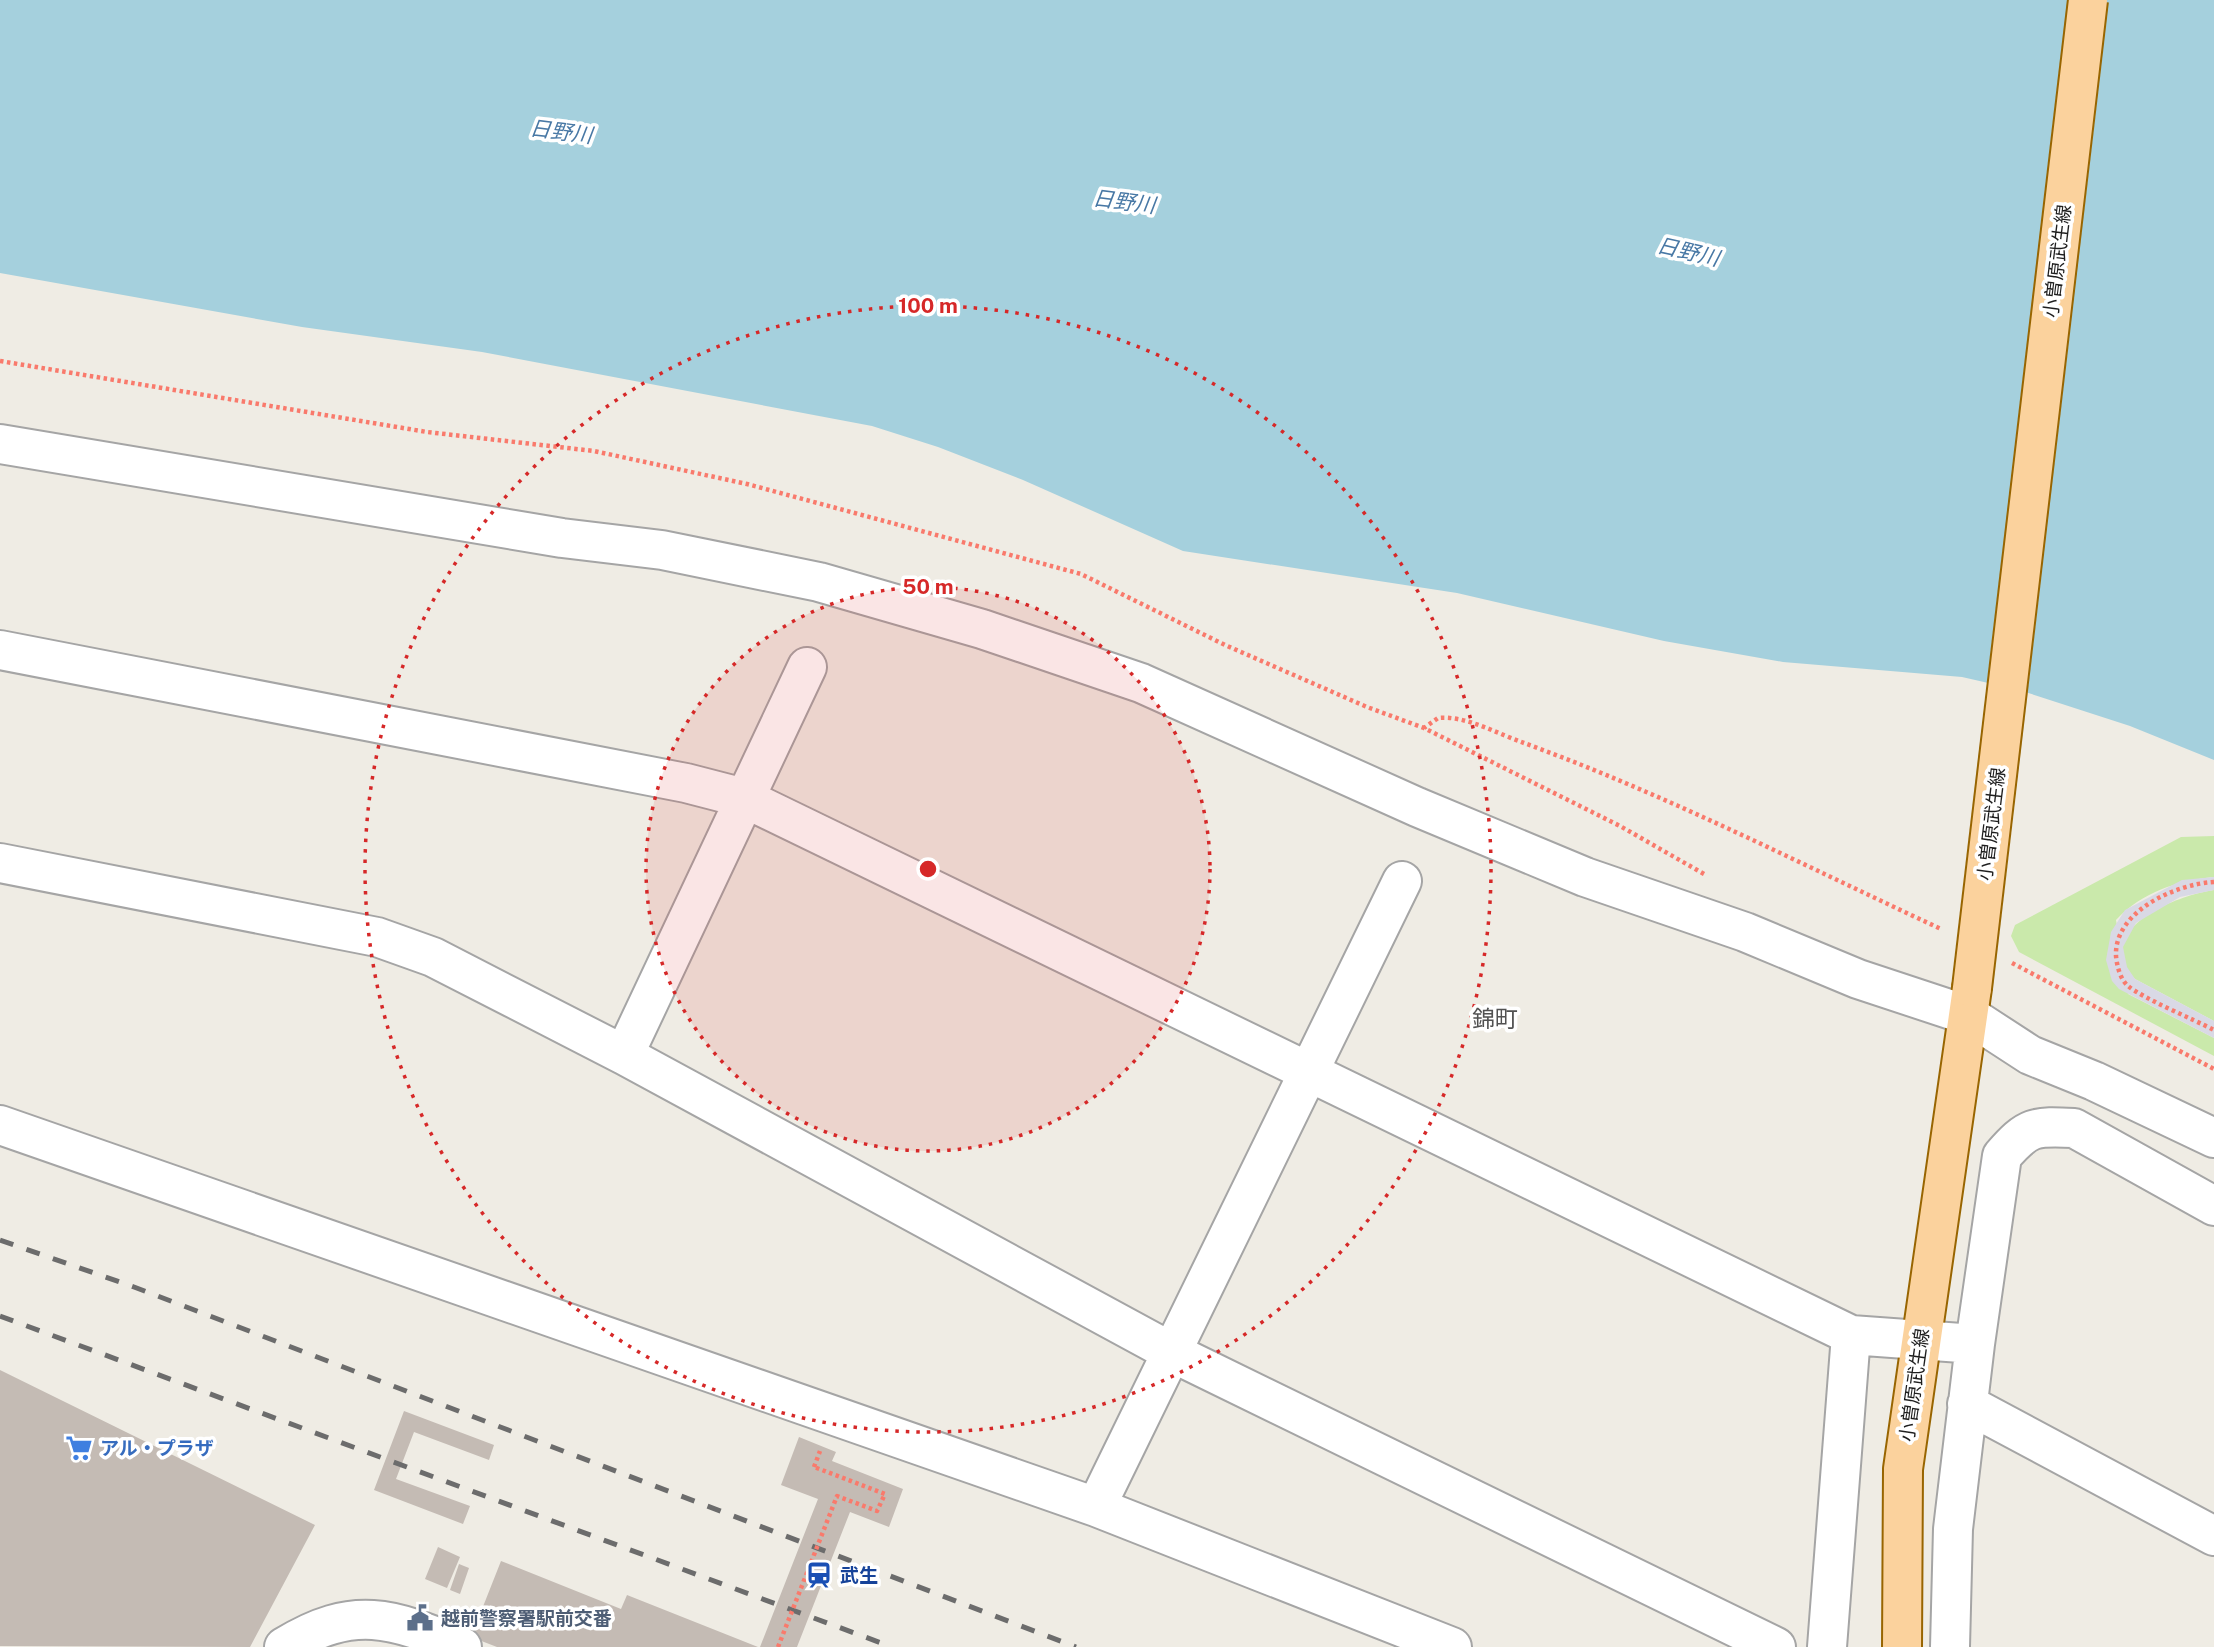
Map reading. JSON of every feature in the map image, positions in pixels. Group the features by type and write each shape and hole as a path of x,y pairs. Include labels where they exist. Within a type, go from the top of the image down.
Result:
{"main road":[{"name":"小曽原武生線","path":"1902,1647 1903,1469 1971,1002 2088,0"}],"street":[{"path":"0,444 562,538 662,550 819,582 982,629 1141,683 1417,807 1586,877 1745,932 1858,979 1971,1002 2030,1055 2094,1081 2214,1138"},
{"path":"0,650 686,783 744,798 1851,1335 1975,1344"},
{"path":"624,1055 807,667"},
{"path":"0,863 377,937 433,957 624,1055 1173,1353 1776,1647"},
{"path":"1096,1507 1402,881"},
{"path":"0,1125 1096,1507 1452,1647"},
{"path":"1950,1647 1953,1529 1967,1404 2002,1156 2021,1133 2048,1126 2074,1128 2214,1206"},
{"path":"1826,1647 1851,1335"},
{"path":"1967,1404 2214,1536"},
{"path":"284,1647 341,1623 382,1619 462,1647"}],"path":[{"path":"0,361 427,432 594,451 747,484 1081,574 1225,645 1367,708 1424,728 1620,826 1711,878"},
{"path":"1424,728 1438,718 1463,721 1571,761 1655,796 1948,933"},
{"path":"2214,882 2183,888 2144,908 2123,928 2116,950 2117,964 2128,986 2214,1030"},
{"path":"2010,962 2214,1069"},
{"path":"778,1647 837,1496 877,1511 885,1494 814,1467"}],"green space":[{"path":"2214,836 2214,877 2187,881 2149,895 2116,920 2128,994 2214,1038 2214,1056 2019,952 2011,936 2015,925 2181,837"},
{"path":"2214,890 2214,1021 2135,979 2124,961 2123,945 2130,931 2143,918 2161,907"}],"shaded area":[{"path":"2214,877 2214,890 2180,897 2136,923 2123,947 2127,967 2135,979 2214,1021 2214,1038 2119,989 2112,981 2106,960 2111,932 2125,910 2182,880"}],"water":[{"name":"日野川","path":"0,0 2214,0 2214,760 2130,726 2019,690 1962,677 1783,662 1664,641 1457,593 1183,551 1023,480 938,447 872,426 482,352 302,327 0,273"}],"building":[{"name":"アル・プラザ","path":"0,1370 315,1525 250,1647 0,1646"},
{"path":"404,1411 494,1445 489,1460 414,1432 396,1479 470,1506 463,1524 374,1490"},
{"path":"799,1437 836,1452 832,1461 903,1489 889,1527 850,1512 797,1647 760,1647 818,1499 781,1485"},
{"path":"438,1547 460,1557 447,1588 425,1579"},
{"path":"501,1561 621,1609 627,1595 758,1647 497,1647 471,1637"},
{"path":"459,1564 469,1568 460,1594 450,1590"}],"railway":[{"path":"0,1240 134,1287 1076,1647"},
{"path":"0,1316 892,1647"}],"place":[{"name":"アル・プラザ","path":"79,1448"},
{"name":"武生","path":"819,1575"},
{"name":"越前警察署駅前交番","path":"420,1618"}],"district":[{"name":"錦町","path":"1495,1019"}]}
